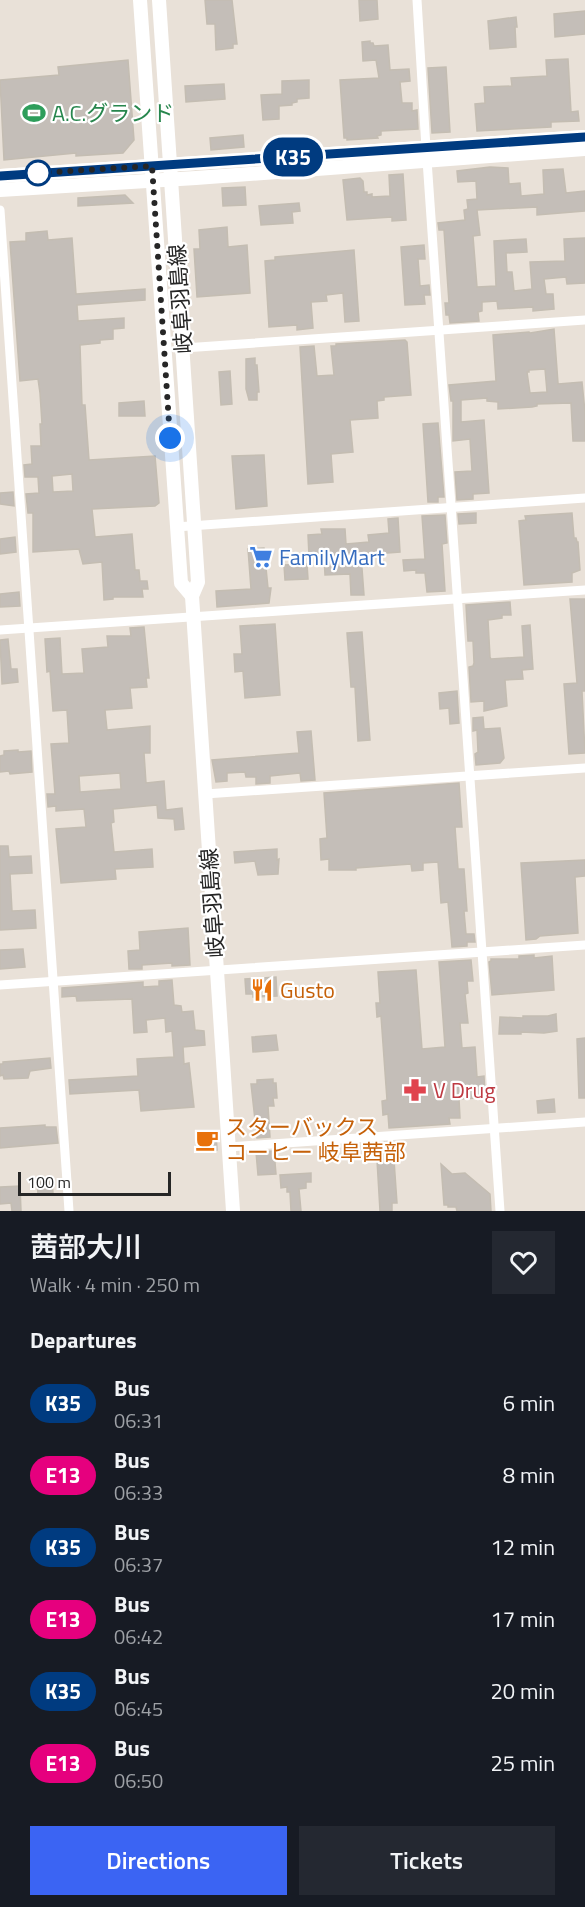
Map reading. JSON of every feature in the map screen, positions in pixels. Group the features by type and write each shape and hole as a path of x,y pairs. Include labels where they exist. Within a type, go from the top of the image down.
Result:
{"main road":[{"name":"岐阜羽島線","path":"140,0 176,527 181,583 192,596"},
{"name":"岐阜羽島線","path":"159,0 195,525 198,582 192,596 233,1211"},
{"path":"0,176 152,173 173,179 585,137"},
{"path":"0,190 152,173 171,165 585,149"}],"street":[{"path":"417,0 500,1211"},
{"path":"0,210 69,1211"},
{"path":"183,348 585,320"},
{"path":"176,527 585,498"},
{"path":"0,630 585,590"},
{"path":"205,794 585,768"},
{"path":"0,985 585,945"},
{"path":"229,1147 585,1122"}],"building":[{"path":"205,0 232,0 237,44 233,44 233,48 216,50 215,24 207,24"},
{"path":"359,0 377,0 378,19 360,21"},
{"path":"585,11 585,34 555,37 554,14"},
{"path":"516,17 516,47 490,49 488,21"},
{"path":"370,41 374,46 388,45 390,70 409,69 410,81 400,82 402,103 412,103 412,111 417,110 418,129 381,131 378,138 347,140 344,138 340,80 379,78 376,60 363,61 362,42"},
{"path":"568,59 571,112 578,111 579,121 551,122 551,127 477,131 475,104 485,103 484,87 512,86 511,78 547,76 546,60"},
{"path":"128,60 134,140 123,153 76,156 76,153 4,160 0,80 59,75 58,67"},
{"path":"446,67 450,132 432,133 428,68"},
{"path":"309,80 309,98 297,99 297,102 292,105 279,106 279,119 263,120 261,95 282,94 282,81"},
{"path":"224,84 225,99 186,102 185,86"},
{"path":"243,135 244,147 211,150 210,138"},
{"path":"490,167 508,168 509,184 520,183 521,196 544,194 543,170 563,169 566,193 585,191 585,211 537,215 537,207 477,210 480,235 473,236 477,287 496,286 494,241 526,239 527,252 506,253 507,272 512,272 514,291 532,289 530,262 565,261 564,239 585,238 585,283 567,284 566,277 544,279 546,294 553,294 554,309 533,311 533,307 498,309 497,301 482,302 482,311 478,312 479,321 450,323 449,315 446,315 445,303 449,303 444,230 439,230 438,223 465,220 464,210 468,209 467,200 477,199 476,181 458,182 457,171"},
{"path":"403,174 406,220 392,221 392,217 347,220 343,180 360,178 367,195 390,196 389,175"},
{"path":"245,187 246,205 223,206 222,188"},
{"path":"125,195 133,203 78,206 78,198"},
{"path":"299,203 300,211 292,212 293,223 261,225 259,206"},
{"path":"227,227 228,247 247,245 250,293 197,297 194,249 200,249 199,230"},
{"path":"47,231 48,240 72,238 76,294 145,289 145,300 77,305 78,321 124,318 124,328 113,329 113,339 80,345 82,405 85,405 89,460 155,456 159,503 155,506 92,509 95,537 132,534 135,570 139,570 140,581 147,581 148,589 142,589 143,597 113,597 113,599 104,600 102,562 83,564 79,549 33,552 33,513 28,513 26,494 39,493 38,477 25,477 24,465 32,464 31,446 41,446 40,393 38,379 20,381 10,242 26,241 26,233","holes":["72,474 73,491 53,492 52,476"]},
{"path":"424,245 425,259 418,259 420,286 429,285 430,295 424,295 425,304 405,305 401,247"},
{"path":"354,250 359,321 345,322 343,293 326,295 327,301 311,302 313,328 297,330 297,325 269,327 265,261 275,260 275,257"},
{"path":"554,329 558,384 582,382 585,441 573,441 571,403 498,409 498,402 487,401 487,398 461,400 461,422 484,420 489,493 473,494 473,499 457,500 455,472 472,471 470,439 453,441 453,401 451,401 449,385 496,381 493,335","holes":["545,369 547,392 530,393 527,372 529,370"]},
{"path":"405,340 411,395 384,397 384,400 377,401 378,418 350,420 353,452 331,454 333,482 308,484 300,347 314,346 317,376 334,375 331,346"},
{"path":"255,358 259,392 257,392 257,400 249,400 246,389 246,359"},
{"path":"230,371 232,404 221,405 219,372"},
{"path":"144,401 145,416 119,416 119,403"},
{"path":"438,423 444,497 438,497 438,502 428,502 423,424"},
{"path":"264,455 267,506 236,509 232,456"},
{"path":"13,492 14,506 0,504 0,493"},
{"path":"476,513 476,523 459,524 458,514"},
{"path":"572,513 574,538 578,542 580,570 572,573 572,582 524,585 519,521 526,520 525,516"},
{"path":"445,515 447,543 442,544 445,591 427,592 425,573 416,573 416,570 404,571 403,560 425,559 422,516"},
{"path":"398,518 400,552 361,555 364,595 351,595 350,574 325,575 324,555 309,556 308,535 322,534 321,529 345,529 346,544 369,542 368,535 389,533 388,519"},
{"path":"15,537 16,552 0,554 0,539"},
{"path":"264,548 268,588 271,588 269,603 217,607 216,591 251,589 248,549"},
{"path":"307,564 308,579 285,580 284,565"},
{"path":"19,592 20,606 0,607 0,594"},
{"path":"570,599 585,599 585,691 582,691 585,753 569,754 564,684 577,683"},
{"path":"510,602 511,615 502,615 502,618 488,620 490,657 491,659 524,657 522,626 530,625 533,669 522,670 523,679 505,680 507,706 484,711 484,701 471,702 469,667 474,663 473,641 468,641 466,605"},
{"path":"275,624 280,695 245,698 243,671 235,672 234,654 242,654 240,626"},
{"path":"144,627 149,678 146,678 147,687 130,688 132,708 105,710 107,730 150,726 150,753 144,753 146,783 164,781 166,810 182,808 184,829 175,830 174,819 158,818 157,805 113,809 114,822 111,823 114,852 152,849 153,867 115,869 116,879 61,883 56,829 86,827 84,809 56,811 56,806 48,807 47,794 55,794 51,744 69,743 67,710 53,711 45,639 60,638 62,674 84,673 82,649 108,647 107,636 131,636 130,628","holes":["120,773 121,789 80,792 79,776"]},
{"path":"362,632 370,740 358,741 355,687 351,687 347,633"},
{"path":"8,639 11,669 17,669 18,682 2,684 0,640"},
{"path":"457,691 459,723 450,724 449,708 440,709 439,693"},
{"path":"483,717 484,729 500,728 504,758 500,763 476,765 477,730 473,731 473,718"},
{"path":"311,731 315,780 301,781 300,773 270,776 270,783 256,784 256,777 246,777 245,772 227,773 227,781 216,782 212,760 299,753 297,732"},
{"path":"18,750 18,752 31,751 32,772 10,774 9,771 0,772 0,756 4,755 4,751"},
{"path":"459,783 462,827 455,827 458,869 464,869 466,934 474,934 475,942 467,942 467,946 452,947 448,902 441,903 438,862 423,863 423,870 412,871 411,864 356,868 356,870 329,870 329,859 321,860 320,839 327,838 324,793"},
{"path":"0,846 8,846 9,857 31,856 32,873 10,874 12,911 35,910 36,928 0,930"},
{"path":"277,849 278,874 258,875 255,861 235,863 234,852"},
{"path":"585,860 585,876 575,877 578,933 540,936 526,940 521,863"},
{"path":"188,928 190,965 172,966 172,963 142,965 142,969 129,969 128,951 140,950 139,932"},
{"path":"23,949 25,967 0,969 0,950"},
{"path":"534,955 534,958 552,956 554,990 492,995 489,962 491,959 519,959 519,956"},
{"path":"471,960 473,981 467,981 468,993 465,994 468,1023 460,1023 462,1048 475,1047 477,1077 484,1076 485,1094 478,1095 478,1098 459,1099 460,1118 449,1118 450,1124 389,1128 388,1114 383,1115 382,1101 387,1100 381,1016 377,1017 376,1003 380,1003 378,972 416,970 422,1049 445,1047 439,962"},
{"path":"276,977 277,996 253,997 253,994 246,994 245,979"},
{"path":"172,980 174,1005 181,1006 182,1012 193,1011 195,1030 204,1031 205,1045 183,1047 184,1064 189,1063 194,1107 141,1111 139,1090 70,1094 69,1080 138,1076 137,1059 174,1057 172,1031 166,1032 165,1018 146,1020 147,1032 134,1033 132,999 77,1001 76,996 62,997 62,988 143,982 143,987 159,986 159,981"},
{"path":"556,1014 557,1031 499,1034 500,1017 523,1018 523,1016"},
{"path":"276,1035 278,1050 253,1052 252,1037"},
{"path":"585,1038 585,1098 579,1098 577,1039"},
{"path":"50,1058 51,1068 30,1071 28,1078 4,1079 3,1075 0,1076 0,1064 3,1062"},
{"path":"273,1079 273,1083 276,1083 277,1098 273,1098 274,1106 268,1106 270,1137 257,1138 251,1084 257,1084 257,1080"},
{"path":"554,1099 555,1112 538,1113 537,1101"},
{"path":"45,1125 45,1127 56,1127 58,1143 0,1148 0,1128"},
{"name":"スターバックス コーヒー 岐阜茜部","path":"196,1132 216,1132 217,1150 197,1152"},
{"path":"390,1142 393,1146 397,1203 392,1203 392,1211 380,1211 376,1143"},
{"path":"274,1151 276,1174 258,1175 256,1152"},
{"path":"441,1164 452,1174 465,1173 490,1194 491,1211 457,1211 456,1207 444,1205"},
{"path":"311,1173 311,1182 306,1182 306,1188 299,1189 301,1211 291,1211 290,1192 287,1192 287,1187 281,1188 280,1175"},
{"path":"37,1182 52,1182 53,1193 38,1194"},
{"path":"20,1186 21,1211 12,1211 11,1203 0,1204 0,1187"}],"bus line":[{"name":"K35","path":"0,176 585,137"}],"place":[{"name":"A.C.グランド","path":"34,113"},
{"name":"FamilyMart","path":"261,557"},
{"name":"Gusto","path":"262,990"},
{"name":"V Drug","path":"415,1090"},
{"name":"スターバックス コーヒー 岐阜茜部","path":"207,1140"}],"route":[{"path":"38,173 152,166 170,438"}]}
